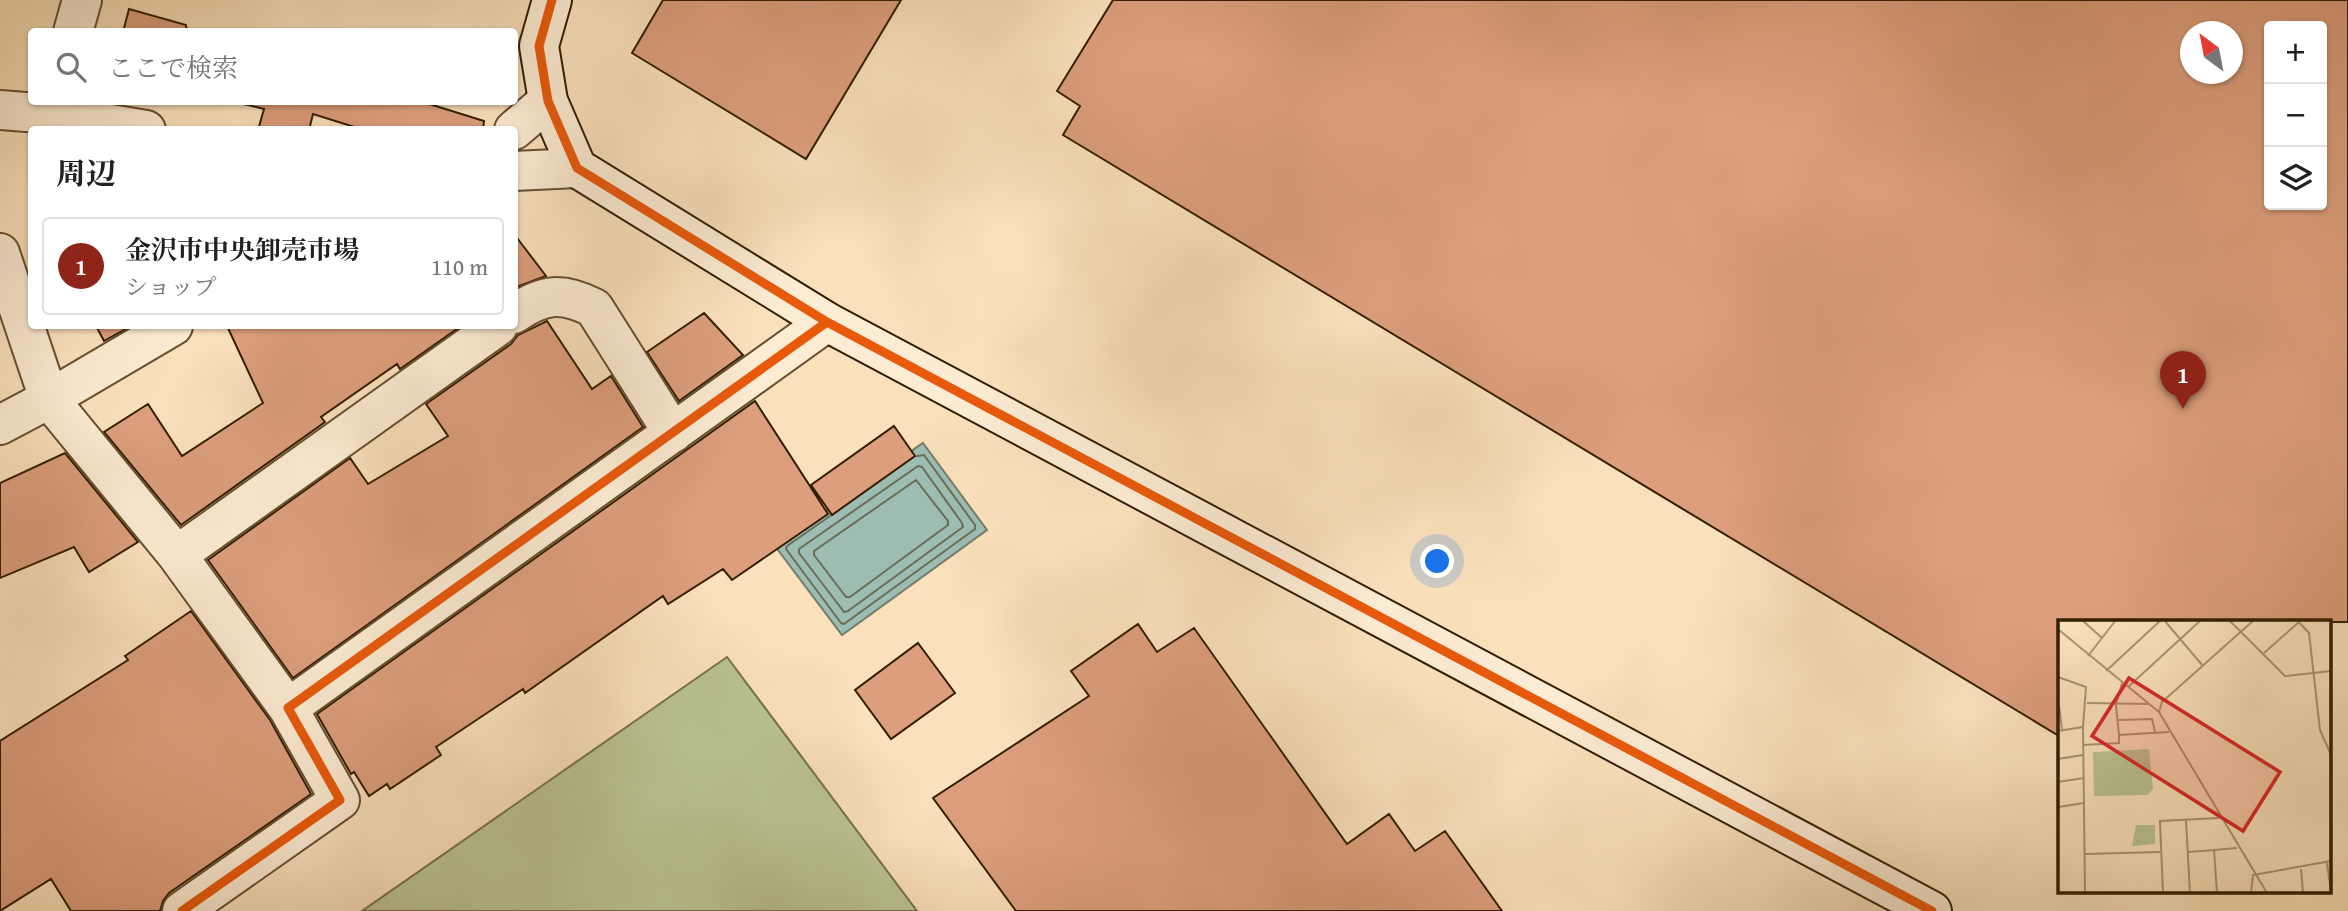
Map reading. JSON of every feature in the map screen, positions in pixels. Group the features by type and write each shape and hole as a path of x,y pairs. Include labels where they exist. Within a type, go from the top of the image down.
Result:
{"street":[{"path":"74,28 82,0"},
{"path":"552,0 538,46 548,101 577,168"},
{"path":"518,127 548,101"},
{"path":"0,110 52,108 129,126"},
{"path":"518,171 577,168 827,322 1932,911"},
{"path":"0,253 50,400 177,555 288,708 340,800 182,911"},
{"path":"518,312 547,297 574,298 594,308 673,433"},
{"path":"288,708 827,322"},
{"path":"0,425 50,400 168,329"},
{"path":"177,555 494,329"}],"green space":[{"path":"727,657 917,911 362,911"}],"water":[{"path":"923,443 987,530 842,635 775,546"}],"building":[{"path":"663,0 901,0 806,159 632,53"},
{"path":"1113,0 2348,0 2348,622 2058,620 2058,735 1063,135 1080,106 1057,91"},
{"path":"129,9 186,25 186,28 124,28"},
{"path":"248,105 433,105 484,121 483,126 351,126 313,114 310,126 259,126 264,109"},
{"path":"518,239 546,276 518,286"},
{"path":"704,313 743,355 679,401 647,352"},
{"path":"547,321 592,389 611,376 643,427 293,678 208,560 350,458 368,484 448,436 426,404 511,344 518,335"},
{"path":"98,329 126,329 104,341"},
{"path":"228,329 457,329 400,369 397,364 321,417 325,422 181,525 104,432 148,404 182,456 263,403"},
{"path":"755,401 828,514 732,580 723,569 668,604 663,596 525,693 523,689 436,747 441,755 390,789 387,784 369,796 354,772 351,774 317,714"},
{"path":"894,426 915,456 832,515 811,485"},
{"path":"65,453 138,542 89,572 74,547 0,578 0,483"},
{"path":"191,611 270,720 311,794 169,893 160,911 71,911 51,879 0,911 0,741 128,660 125,656"},
{"path":"1138,624 1157,652 1194,628 1347,844 1389,814 1415,851 1445,831 1502,911 1016,911 933,798 1089,696 1071,671"},
{"path":"918,643 955,693 891,739 855,690"}],"cycle path":[{"path":"552,0 539,46 548,101 577,168 827,322 1932,911"},
{"path":"182,911 340,800 288,708 827,322"}],"place":[{"name":"金沢市中央卸売市場","path":"2183,409"}]}
